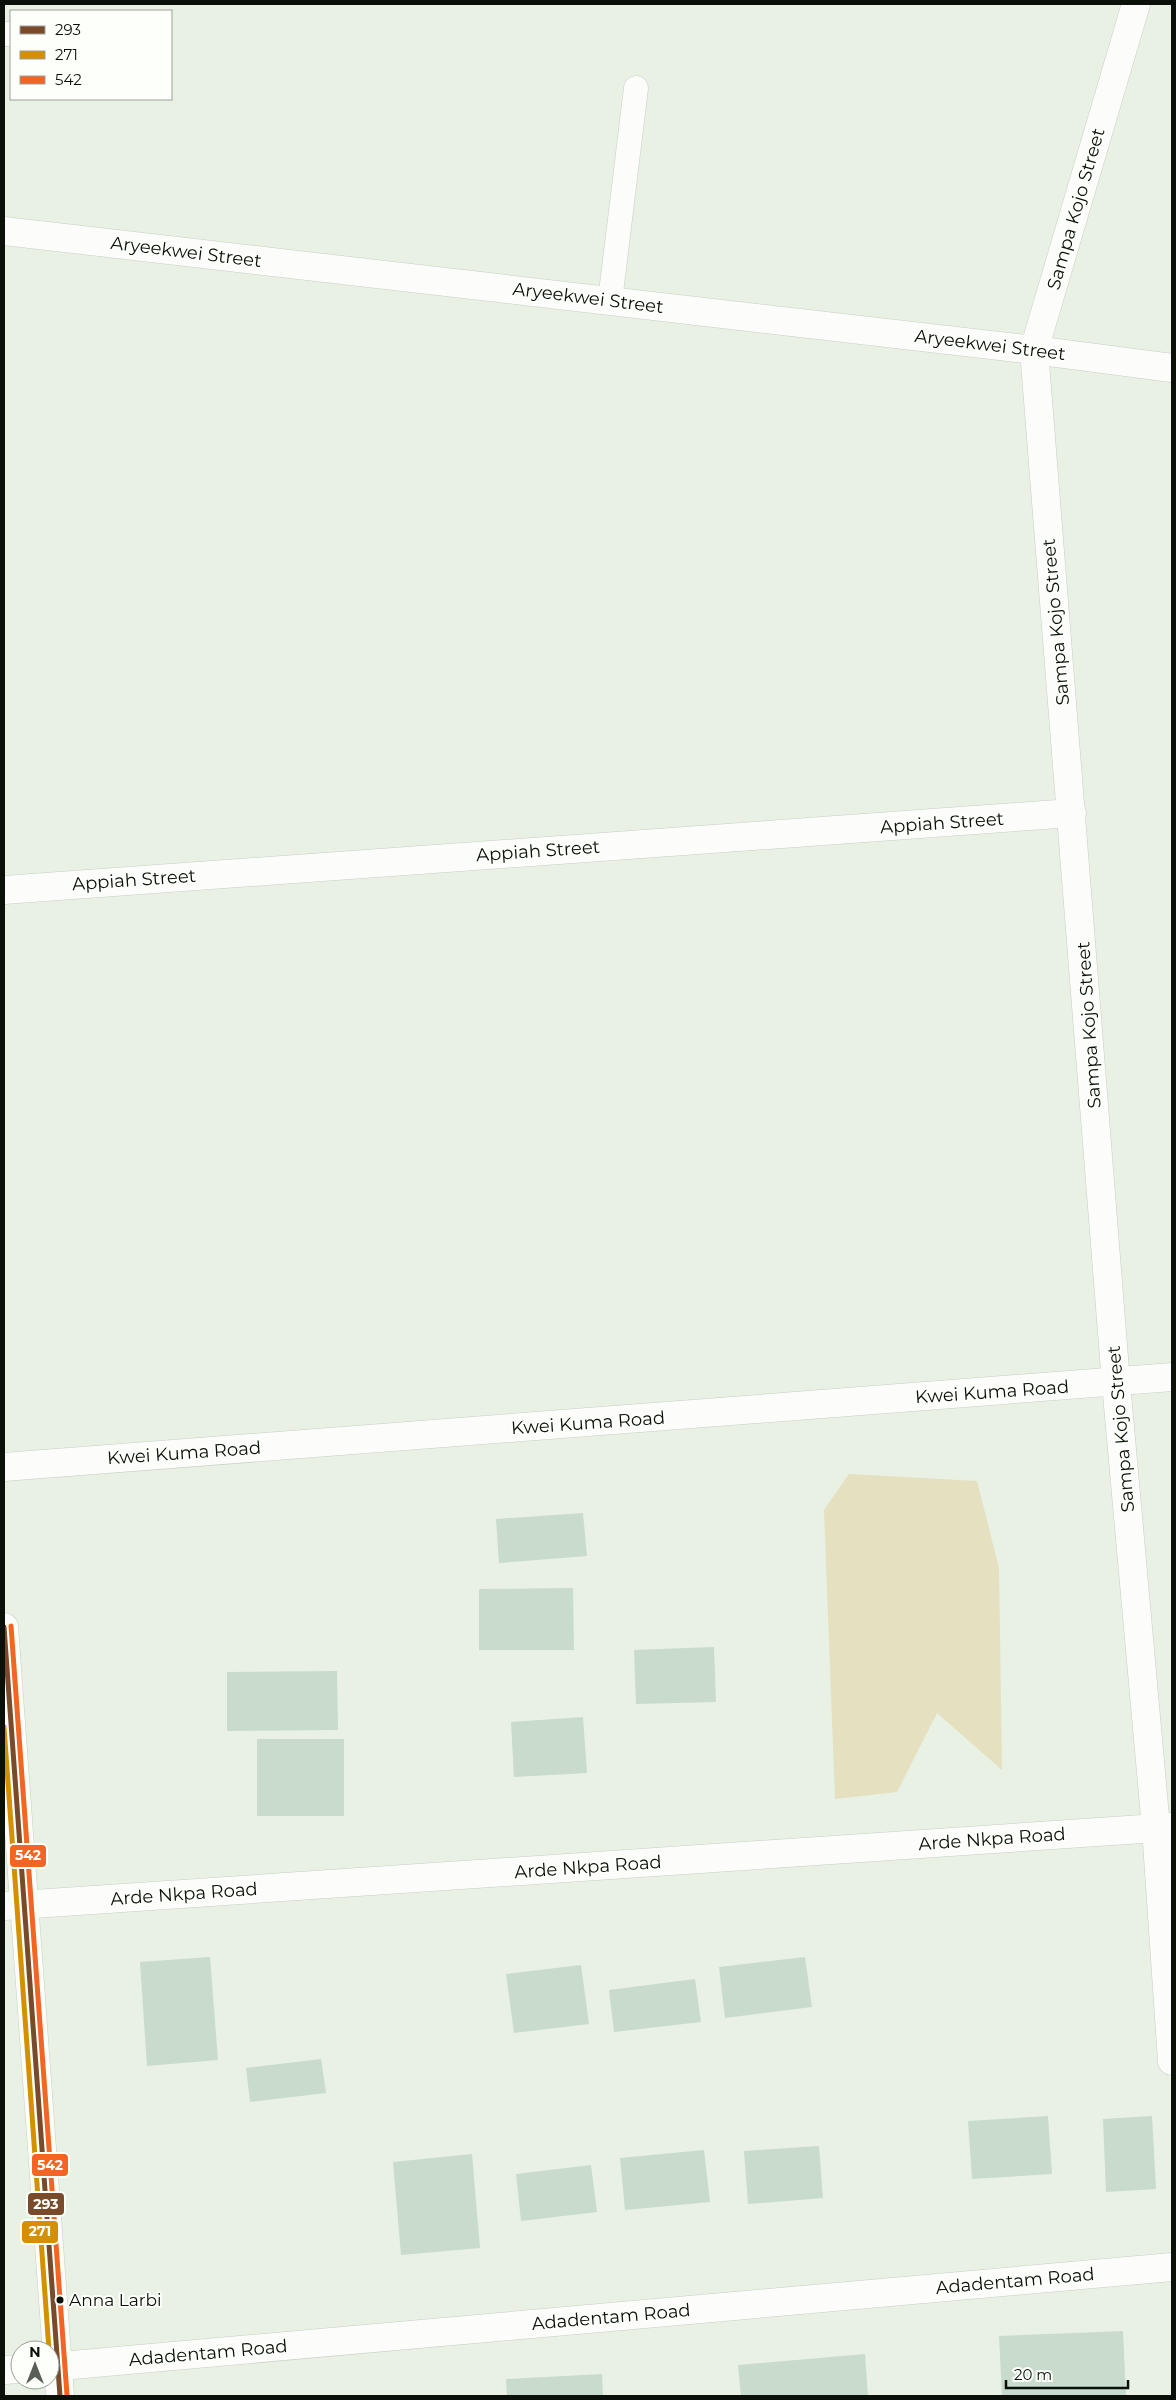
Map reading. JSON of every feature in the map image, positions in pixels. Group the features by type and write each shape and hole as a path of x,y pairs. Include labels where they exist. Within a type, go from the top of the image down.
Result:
{"street":[{"name":"Sampa Kojo Street","path":"1136,4 1034,350 1116,1382 1164,1828 1172,2061"},
{"name":"Aryeekwei Street","path":"4,231 1034,350 1172,368"},
{"name":"Appiah Street","path":"4,890 1072,813"},
{"name":"Kwei Kuma Road","path":"4,1467 1172,1377"},
{"path":"4,1627 15,1905 52,2340"},
{"name":"Arde Nkpa Road","path":"15,1905 1164,1828"},
{"name":"Adadentam Road","path":"60,2366 1172,2267"}],"lane":[{"path":"610,301 636,88"}],"shaded area":[{"path":"849,1474 977,1481 999,1568 1002,1770 937,1713 897,1792 835,1799 824,1510"}],"building":[{"path":"583,1513 587,1556 499,1563 496,1519"},
{"path":"573,1588 574,1650 479,1650 479,1589"},
{"path":"714,1647 716,1702 636,1704 634,1650"},
{"path":"337,1671 338,1730 227,1731 227,1672"},
{"path":"583,1717 587,1773 514,1777 511,1722"},
{"path":"257,1739 344,1739 344,1816 257,1816"},
{"path":"210,1957 218,2060 147,2066 140,1962"},
{"path":"805,1957 812,2007 725,2018 719,1967"},
{"path":"581,1965 589,2024 514,2033 506,1974"},
{"path":"695,1979 701,2022 614,2032 609,1990"},
{"path":"321,2059 326,2093 250,2102 246,2068"},
{"path":"1048,2116 1052,2174 972,2179 968,2121"},
{"path":"1152,2116 1156,2189 1106,2192 1103,2119"},
{"path":"819,2146 823,2198 748,2204 744,2151"},
{"path":"704,2150 710,2202 625,2210 620,2158"},
{"path":"472,2154 480,2248 401,2255 393,2162"},
{"path":"591,2165 597,2212 521,2221 516,2174"},
{"path":"1123,2331 1126,2396 1002,2396 999,2336"},
{"path":"865,2354 868,2396 741,2396 738,2365"},
{"path":"602,2374 603,2396 507,2396 506,2379"}],"transit line":[{"name":"542","path":"11,1626 67,2395"},
{"name":"293","path":"4,1627 60,2396"},
{"name":"271","path":"4,1727 48,2340"}],"place":[{"name":"Anna Larbi","path":"60,2300"}]}
